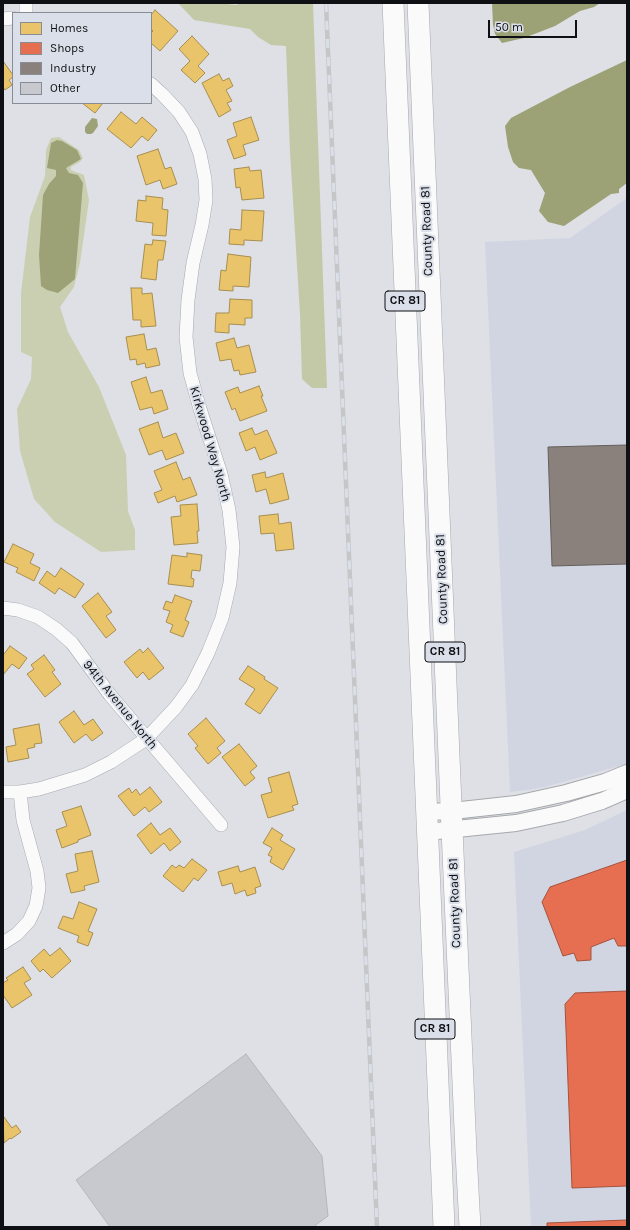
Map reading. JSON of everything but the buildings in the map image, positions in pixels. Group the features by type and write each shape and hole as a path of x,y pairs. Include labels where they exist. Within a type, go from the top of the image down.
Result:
{"highway":[{"name":"County Road 81","path":"393,3 444,1227"},
{"name":"County Road 81","path":"418,3 465,1144 470,1227"}],"street":[{"name":"Kirkwood Way North","path":"3,792 20,792 39,789 85,775 112,762 146,739 176,707 192,686 208,653 222,618 230,583 233,547 229,510 221,474 190,373 186,337 188,300 193,263 206,200 205,179 200,154 192,132 179,112 152,85"},
{"name":"94th Avenue North","path":"3,608 18,610 38,617 56,628 67,638 110,695 146,739 221,825"},
{"path":"452,820 572,791 605,782 627,773"},
{"path":"427,822 452,820 516,823 563,813 602,801 627,790"},
{"path":"3,943 17,934 29,921 36,906 39,888 37,871 23,820 20,792"}],"shaded area":[{"path":"178,3 218,3 236,5 242,3 313,3 327,388 312,388 302,379 286,46 271,45 258,37 250,29 194,20"},
{"path":"492,3 600,3 594,7 580,11 555,26 524,38 502,43 495,34"},
{"path":"627,60 627,183 619,189 619,193 611,194 564,226 548,222 539,211 545,193 531,170 519,168 513,162 508,147 505,126 511,118 570,87"},
{"path":"92,118 97,119 98,126 93,133 87,134 85,132 85,127"},
{"path":"59,137 79,150 83,158 80,162 71,167 71,170 84,175 89,200 80,263 74,287 60,307 68,332 99,387 126,455 128,511 135,530 135,550 101,552 55,522 34,499 20,451 17,409 31,379 32,357 21,352 21,293 30,217 45,176 46,150 51,138"},
{"path":"57,140 62,141 77,150 81,159 66,168 69,173 78,175 83,183 75,279 58,293 47,290 41,286 39,255 43,195 49,184 56,176 56,170 47,168 51,143"},
{"path":"627,198 627,764 545,787 510,792 485,242 570,238"},
{"path":"627,810 627,1227 531,1227 514,852 585,830"}],"railway":[{"path":"326,3 377,1227"}]}
